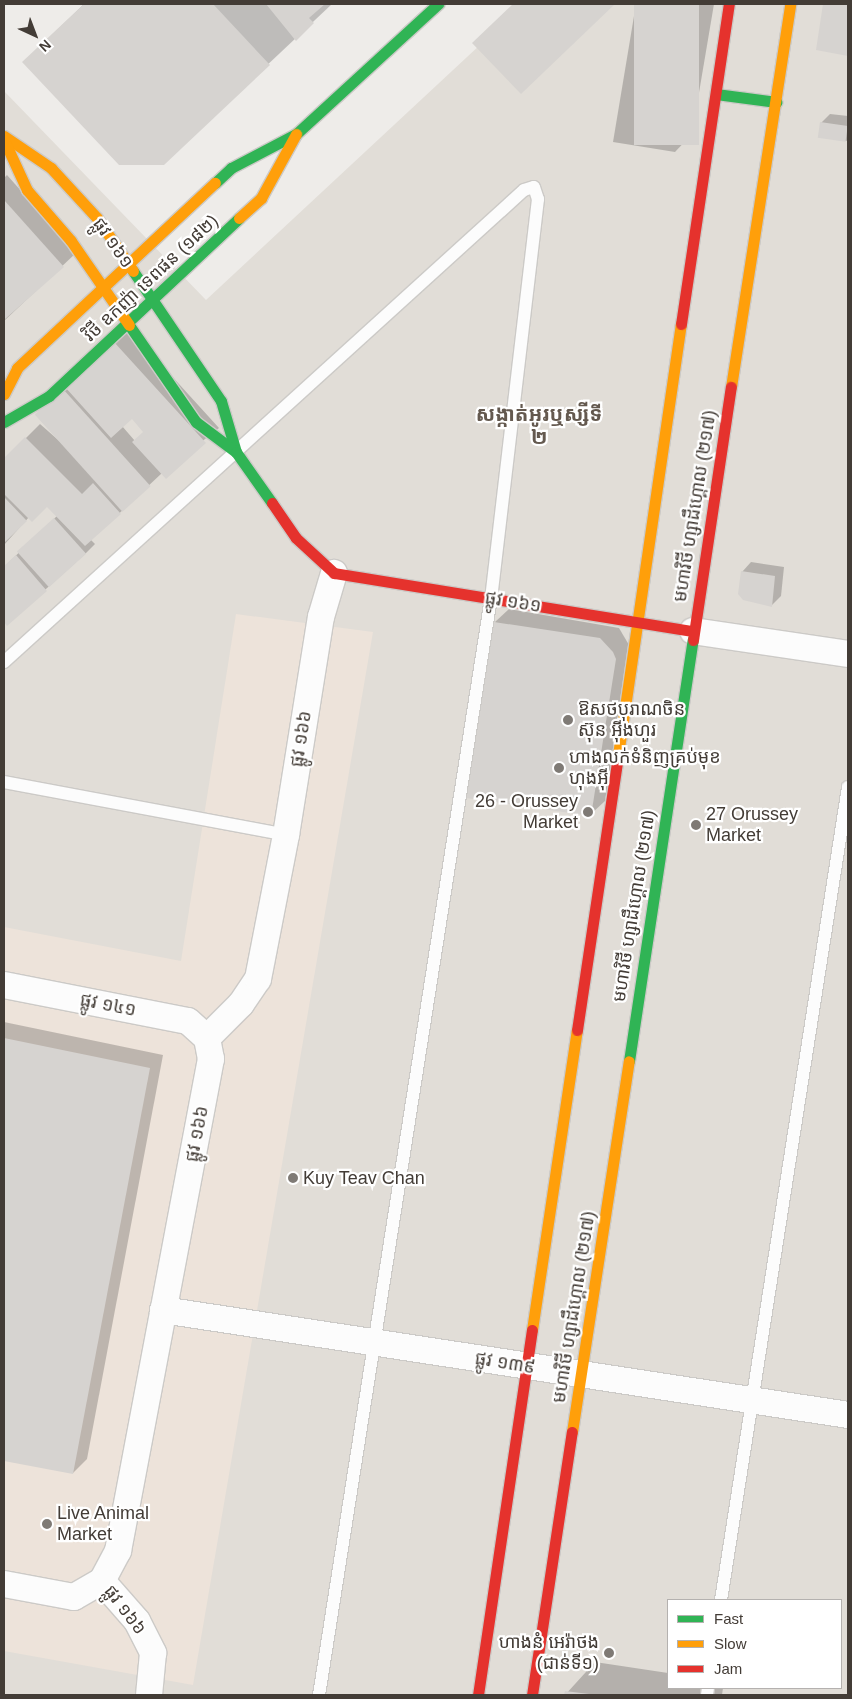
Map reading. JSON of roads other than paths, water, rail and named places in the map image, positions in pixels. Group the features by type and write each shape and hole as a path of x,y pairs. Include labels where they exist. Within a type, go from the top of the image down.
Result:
{"main road":[{"name":"វិថី ឧកញ៉ា ទេពផន (១៨២)","path":"4,394 17,368 231,168 296,134 438,4"},
{"name":"មហាវិថី ហ្សាដឹហ្គោល (២១៧)","path":"478,1695 730,4"},
{"name":"មហាវិថី ហ្សាដឹហ្គោល (២១៧)","path":"532,1695 790,4"},
{"path":"716,94 776,102"},
{"name":"វិថី ឧកញ៉ា ទេពផន (១៨២)","path":"4,422 49,396 261,198 296,134"},
{"name":"ផ្លូវ ១៦១","path":"4,136 51,168 97,218 221,401 236,452"},
{"name":"ផ្លូវ ១៦១","path":"4,140 27,190 71,241 196,422 236,452 296,538 334,574 693,631"}],"street":[{"name":"ផ្លូវ ១៦៦","path":"149,1695 153,1653 137,1621 102,1581 118,1551 211,1060 207,1038 241,1004 258,979 286,835 321,617 334,574"},
{"name":"ផ្លូវ ១៦១","path":"693,631 848,654"},
{"name":"ផ្លូវ ១៤១","path":"4,985 188,1021 207,1038"},
{"name":"ផ្លូវ ១៣៩","path":"163,1310 848,1415"},
{"path":"4,1584 74,1597 102,1581"}],"lane":[{"path":"4,662 524,190 534,187 538,199 490,598 319,1695"},
{"path":"4,782 286,835"},
{"path":"721,1599 848,787"}],"place":[{"name":"ឱសថបុរាណចិន ស៊ុន អ៊ីងហួរ","path":"568,720"},
{"name":"ហាងលក់ទំនិញគ្រប់មុខ ហុងអ៊ី","path":"559,768"},
{"name":"26 - Orussey Market","path":"588,812"},
{"name":"27 Orussey Market","path":"696,825"},
{"name":"Kuy Teav Chan","path":"293,1178"},
{"name":"Live Animal Market","path":"47,1524"},
{"name":"ហាងនំ អេរ៉ាថង (ជាន់ទី១)","path":"609,1653"}],"district":[{"name":"សង្កាត់អូរឬស្សីទី ២","path":"539,426"}]}
